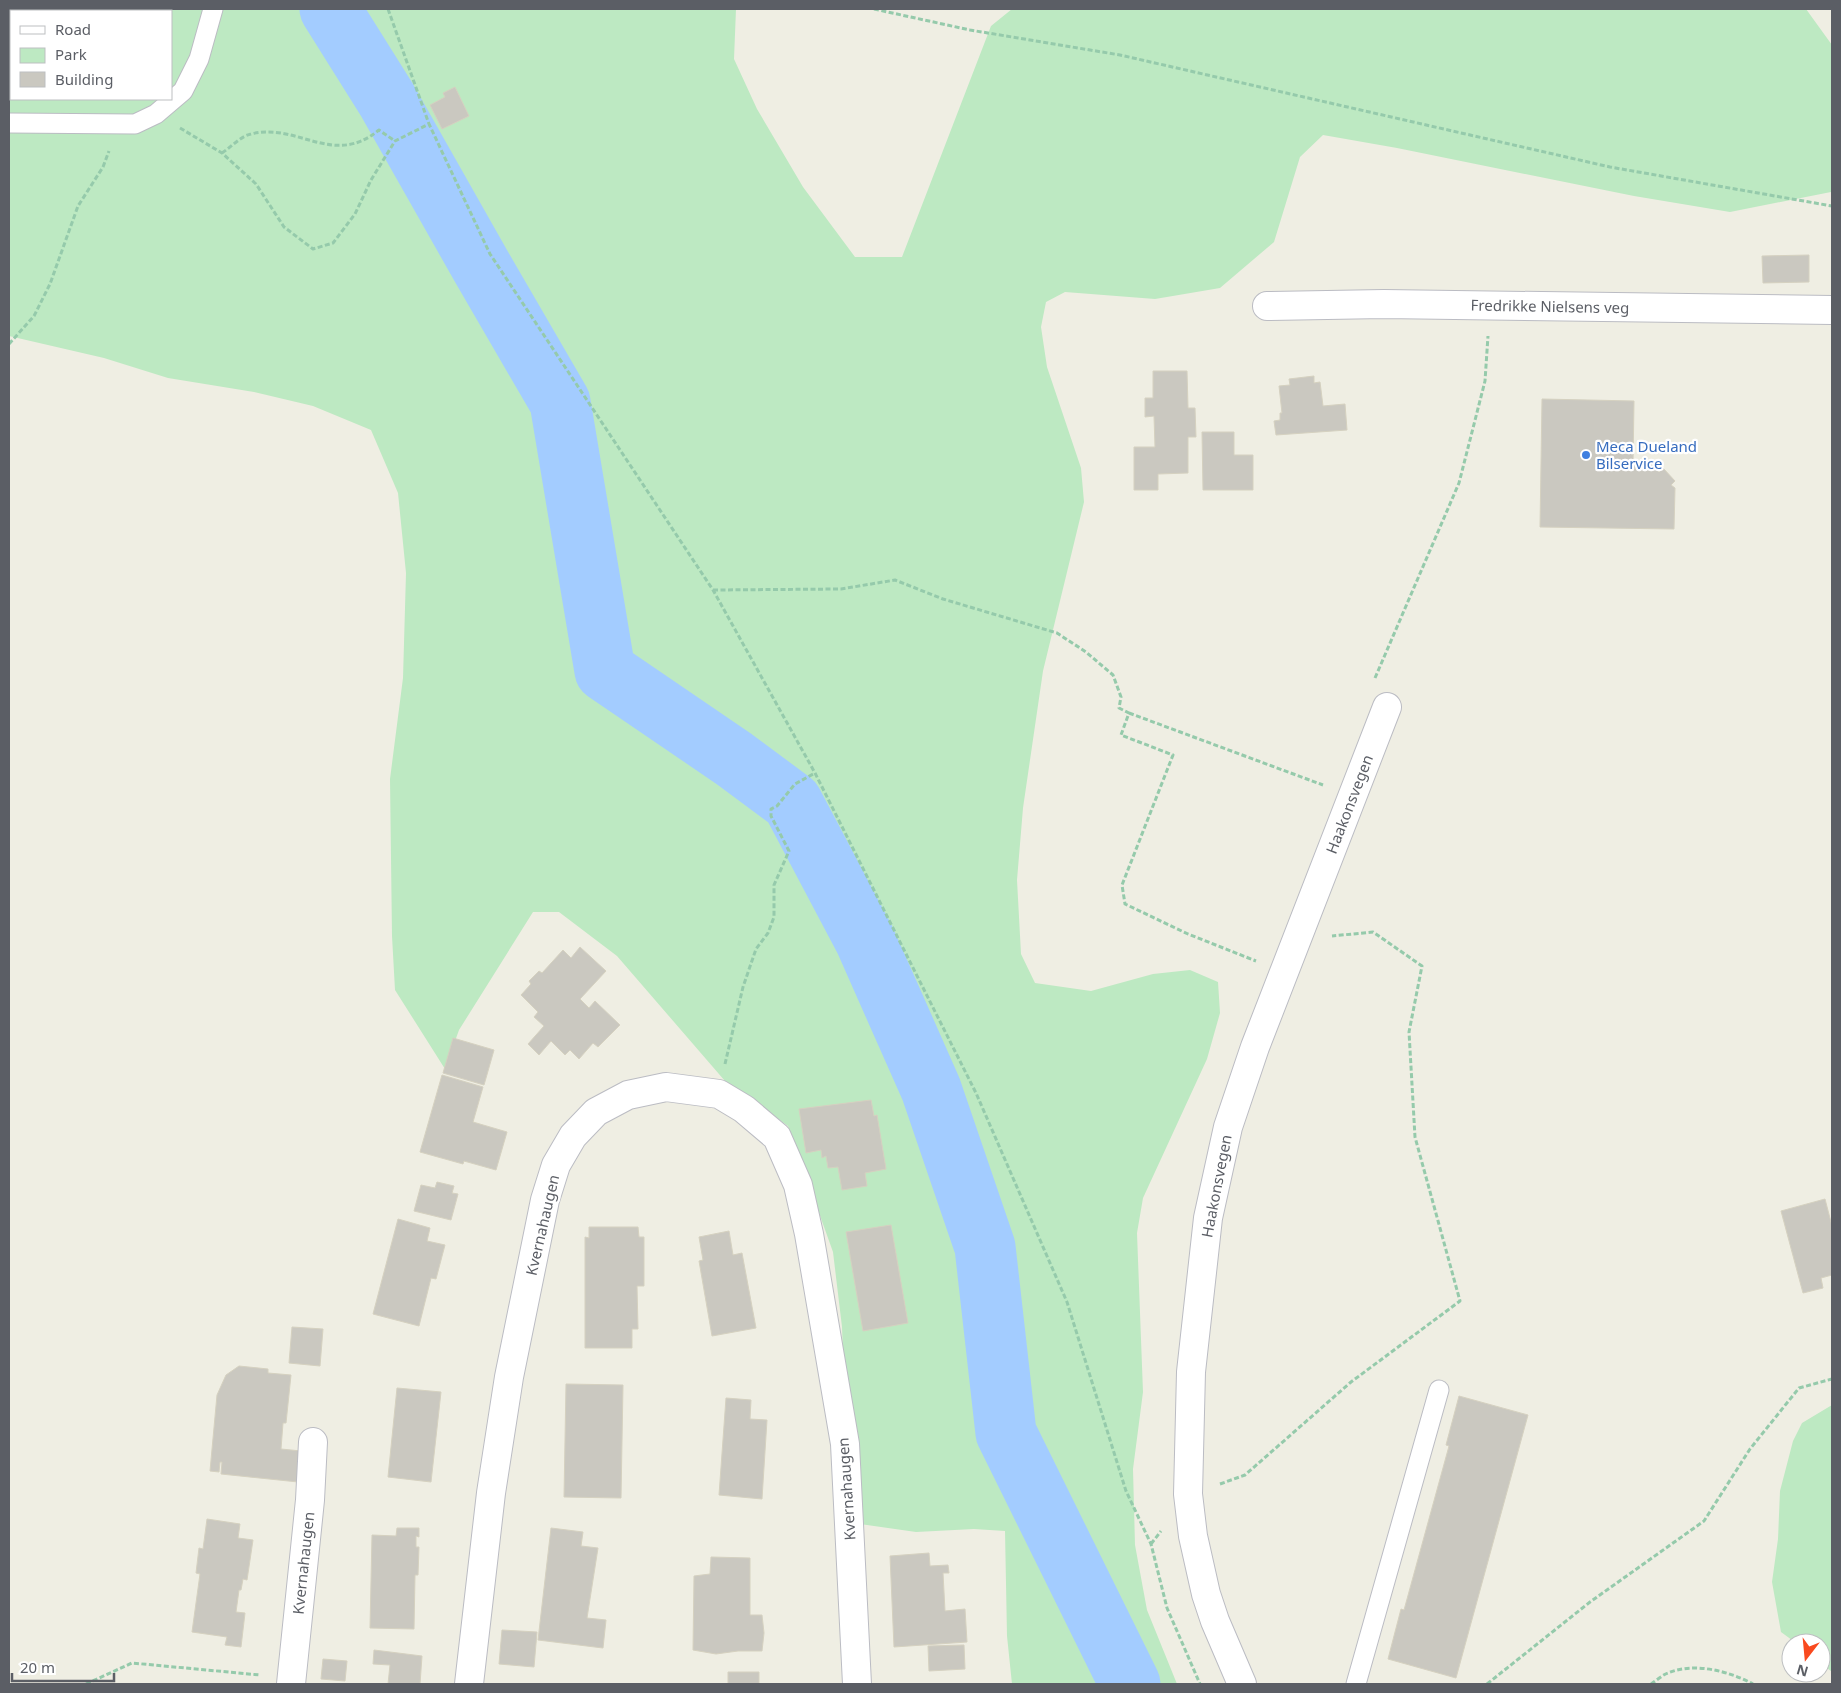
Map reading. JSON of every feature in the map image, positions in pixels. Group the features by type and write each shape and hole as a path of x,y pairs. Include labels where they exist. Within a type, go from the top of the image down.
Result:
{"street":[{"name":"Fredrikke Nielsens veg","path":"1267,306 1384,304 1832,310"},
{"name":"Haakonsvegen","path":"1242,1684 1215,1621 1206,1594 1193,1536 1188,1494 1191,1372 1202,1259 1215,1179 1228,1127 1240,1091 1387,707"},
{"name":"Kvernahaugen","path":"469,1684 490,1493 508,1386 545,1200 556,1165 573,1136 596,1112 628,1095 666,1087 719,1094 744,1108 777,1138 798,1186 845,1444 857,1684"},
{"name":"Kvernahaugen","path":"291,1681 310,1500 313,1442"}],"lane":[{"path":"9,123 135,124 156,114 183,91 200,59 213,9"},
{"path":"1356,1684 1439,1390"}],"path":[{"path":"388,9 429,124 490,254 713,590 814,773 976,1093 1067,1302 1126,1491 1151,1544 1167,1608 1200,1684"},
{"path":"874,9 970,30 1120,55 1610,167 1832,206"},
{"path":"156,114 222,153 256,184 284,227 313,249 334,243 355,214 371,180 395,141 429,124"},
{"path":"9,344 34,316 50,284 78,206 103,167 109,149 111,123"},
{"path":"222,153 250,134 278,131 320,144 350,145 367,140 379,130 395,141"},
{"path":"1372,685 1459,482 1486,381 1490,305"},
{"path":"713,590 841,589 895,580 943,600 1057,633 1086,652 1113,675 1121,697 1119,708 1324,785"},
{"path":"1130,713 1121,735 1173,755 1122,885 1125,904 1188,934 1261,963 1297,939 1373,932 1422,966 1409,1032 1416,1137 1460,1301 1351,1382 1245,1475 1188,1494 1151,1544"},
{"path":"719,1094 743,988 756,949 768,933 774,917 774,885 790,851 771,816 772,809 777,806 794,784 814,773"},
{"path":"1486,1684 1590,1602 1704,1520 1750,1449 1799,1388 1832,1379"},
{"path":"86,1684 132,1663 291,1681"},
{"path":"1651,1684 1668,1673 1698,1667 1740,1677 1753,1684"}],"green space":[{"path":"9,9 736,9 734,59 757,109 803,187 855,257 902,257 991,26 1012,9 1806,9 1832,45 1831,192 1730,212 1634,196 1323,135 1300,157 1274,242 1220,288 1155,299 1065,292 1046,302 1041,327 1047,367 1081,468 1084,502 1043,671 1023,808 1017,880 1021,954 1035,983 1091,991 1153,974 1190,970 1218,982 1220,1013 1207,1059 1143,1198 1137,1233 1143,1392 1133,1469 1135,1545 1147,1610 1177,1684 1012,1684 1007,1636 1005,1531 974,1529 916,1532 860,1524 845,1406 842,1327 833,1252 788,1126 725,1081 617,956 559,912 533,912 459,1030 445,1069 395,990 392,936 390,779 403,678 406,573 398,493 371,430 313,406 254,392 168,378 104,358 9,336"},
{"path":"1832,1405 1832,1672 1831,1633 1781,1632 1772,1582 1778,1539 1780,1491 1793,1441 1802,1423"}],"building":[{"path":"455,87 469,116 442,129 430,105 445,97 443,93"},
{"path":"1809,255 1809,282 1763,283 1762,256"},
{"path":"1153,371 1187,371 1188,408 1195,408 1196,437 1188,437 1188,473 1158,474 1158,490 1134,490 1134,447 1155,447 1154,416 1145,417 1145,398 1153,398"},
{"path":"1314,376 1314,383 1320,382 1323,406 1345,404 1347,430 1276,435 1274,421 1280,420 1280,413 1282,413 1279,386 1290,385 1289,379"},
{"path":"1542,399 1634,401 1633,463 1650,463 1659,472 1663,468 1675,481 1671,485 1675,488 1674,529 1540,527"},
{"path":"1202,432 1234,432 1234,455 1253,455 1253,490 1203,490"},
{"path":"580,947 606,971 580,999 589,1008 595,1001 620,1025 598,1047 593,1043 579,1059 570,1050 565,1055 551,1041 539,1055 528,1044 544,1026 534,1017 538,1012 521,995 531,984 529,981 539,971 542,973 563,950 571,958"},
{"path":"453,1038 494,1050 484,1085 443,1073"},
{"path":"442,1075 483,1087 473,1122 507,1132 496,1170 464,1161 463,1164 420,1152"},
{"path":"871,1100 874,1116 877,1115 886,1169 865,1173 867,1186 842,1190 838,1167 828,1168 826,1156 822,1158 821,1150 806,1153 799,1109"},
{"path":"437,1182 454,1186 452,1193 458,1194 451,1220 414,1211 421,1185 435,1188"},
{"path":"1825,1199 1832,1226 1832,1275 1821,1278 1823,1288 1803,1293 1781,1211"},
{"path":"398,1219 430,1228 427,1241 445,1245 436,1279 431,1278 419,1326 373,1314"},
{"path":"891,1225 908,1323 863,1331 846,1232"},
{"path":"589,1227 638,1227 639,1237 644,1237 644,1286 637,1286 638,1329 632,1329 632,1348 585,1348 585,1237 589,1238"},
{"path":"729,1231 733,1255 742,1253 756,1328 712,1336 699,1261 703,1260 699,1237"},
{"path":"292,1327 323,1329 320,1366 289,1363"},
{"path":"239,1366 268,1369 268,1373 291,1375 281,1449 301,1451 298,1482 221,1474 222,1462 220,1462 219,1472 210,1471 217,1395 226,1375"},
{"path":"566,1384 623,1385 621,1498 564,1497"},
{"path":"397,1388 441,1392 431,1482 388,1477"},
{"path":"1459,1396 1528,1415 1456,1678 1388,1659 1401,1609 1404,1610 1449,1446 1446,1445"},
{"path":"726,1398 751,1400 750,1419 767,1420 762,1499 719,1495"},
{"path":"207,1519 240,1524 238,1538 253,1540 247,1580 243,1579 241,1590 239,1590 236,1612 245,1613 241,1647 225,1645 227,1637 192,1632 200,1574 196,1573 199,1548 203,1549"},
{"path":"397,1528 419,1528 419,1537 416,1536 416,1547 419,1547 418,1575 415,1575 414,1629 370,1628 372,1535 396,1536"},
{"path":"551,1528 583,1532 581,1546 598,1548 587,1618 606,1620 603,1648 538,1640"},
{"path":"929,1553 930,1566 948,1565 949,1573 943,1573 945,1611 965,1609 967,1642 894,1647 890,1556"},
{"path":"711,1557 750,1558 750,1615 762,1615 764,1633 762,1651 738,1651 716,1654 693,1650 694,1576 710,1574"},
{"path":"502,1630 537,1632 534,1667 499,1664"},
{"path":"964,1645 965,1669 929,1671 928,1646"},
{"path":"374,1650 422,1656 420,1684 388,1684 390,1665 373,1664"},
{"path":"323,1659 347,1661 345,1681 321,1679"},
{"path":"728,1672 759,1672 759,1684 728,1684"}],"waterway":[{"path":"330,9 387,100 560,402 605,671 734,759 792,802 865,940 931,1089 985,1247 1006,1433 1130,1684"}],"place":[{"name":"Meca Dueland Bilservice","path":"1586,455"}]}
